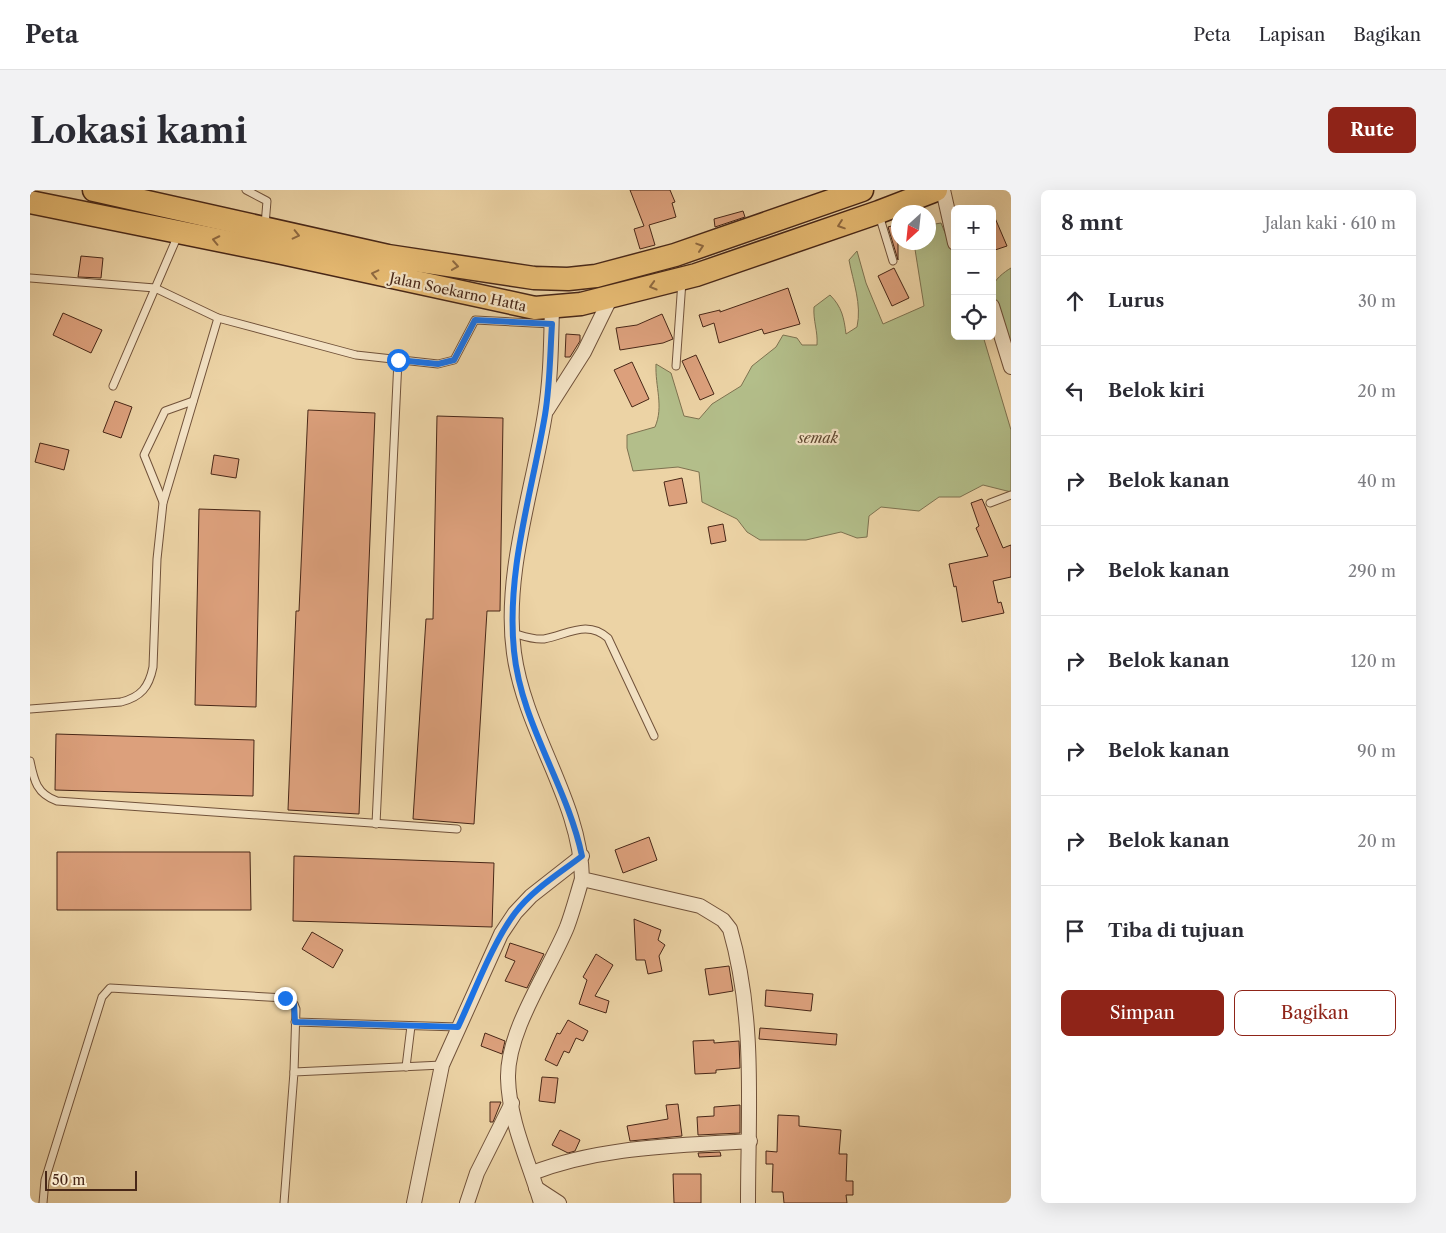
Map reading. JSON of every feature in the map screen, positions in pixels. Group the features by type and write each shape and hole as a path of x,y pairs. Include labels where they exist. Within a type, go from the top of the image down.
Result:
{"highway":[{"name":"Jalan Soekarno Hatta","path":"94,190 388,256 534,278 568,280 596,276 675,255 834,195 862,190"},
{"name":"Jalan Soekarno Hatta","path":"30,202 179,232 515,305 552,316 611,297 682,278 878,212 936,190"}],"street":[{"path":"944,190 951,224"},
{"path":"545,413 584,352 611,297"},
{"path":"541,1203 520,1140 508,1079 509,1061 514,1041 567,926 582,880 582,856 572,819 524,701 514,652 512,610 517,563 545,413 552,316"},
{"path":"996,319 1011,367"},
{"path":"414,1203 442,1065 502,934 515,913 531,896 582,856"},
{"path":"582,880 700,906 723,920 730,929 746,1006 750,1084 748,1203"},
{"path":"467,1203 477,1173 512,1103"},
{"path":"532,1173 565,1160 614,1151 750,1141"},
{"path":"536,1188 559,1203"}],"lane":[{"path":"250,190 268,201 264,228"},
{"path":"878,212 893,261"},
{"path":"113,386 179,232"},
{"path":"30,278 155,288 218,318 321,347 356,355 438,364 454,360 475,320 552,316"},
{"path":"676,366 682,278"},
{"path":"30,709 121,702 135,698 150,681 153,667 157,558 164,502 218,318"},
{"path":"376,824 398,360"},
{"path":"164,502 146,465 144,452 165,411 193,401"},
{"path":"990,503 1011,495"},
{"path":"513,633 536,639 587,628 602,633 608,638 654,736"},
{"path":"30,761 32,785 47,797 57,801 457,829"},
{"path":"43,1203 45,1180 99,1007 105,992 110,988 285,998 294,1004 294,1072 284,1203"},
{"path":"295,1022 458,1027"},
{"path":"406,1067 411,1026"},
{"path":"294,1072 442,1065"}],"green space":[{"name":"semak","path":"941,223 951,247 951,340 984,340 1011,430 1011,492 983,485 960,497 939,497 919,511 881,507 869,516 867,537 857,538 841,532 806,540 760,540 747,532 737,519 702,502 699,472 678,467 633,471 627,448 627,435 655,427 658,419 659,404 656,364 671,373 684,416 699,419 712,404 741,386 752,366 776,347 783,335 797,338 802,345 817,345 814,307 830,295 842,313 846,334 857,327 858,301 849,260 857,251 866,283 883,324 924,306 915,250 936,250 936,224"},
{"path":"1011,268 1011,373 996,322 996,281"}],"building":[{"path":"630,190 670,190 675,202 672,203 676,217 649,225 655,245 640,249 634,229 644,226"},
{"path":"743,211 745,217 715,227 714,219"},
{"path":"996,220 1007,246 996,250"},
{"path":"891,226 891,237 888,227"},
{"path":"81,256 103,258 101,278 78,277"},
{"path":"894,268 909,298 892,306 878,276"},
{"path":"788,288 800,324 764,334 762,329 719,343 714,323 703,327 699,315 720,310 720,312"},
{"path":"63,313 102,330 91,353 53,335"},
{"path":"662,314 673,339 663,343 620,350 616,328 637,325"},
{"path":"566,334 580,335 580,341 570,357 565,357"},
{"path":"696,355 714,394 700,400 682,361"},
{"path":"632,362 649,399 632,407 614,370"},
{"path":"115,401 132,407 121,438 103,432"},
{"path":"308,410 375,413 359,814 288,810 296,611 299,611"},
{"path":"437,416 503,418 500,611 487,611 474,824 413,819 426,619 433,619"},
{"path":"40,443 69,450 64,470 35,462"},
{"path":"214,455 239,459 236,478 211,474"},
{"path":"682,478 687,503 669,506 664,482"},
{"path":"982,499 1003,548 1011,545 1011,577 993,581 998,603 1001,602 1004,613 962,622 956,586 954,587 949,564 988,556 976,528 979,526 971,503"},
{"path":"199,509 260,511 256,707 195,705"},
{"path":"723,524 726,541 711,544 708,527"},
{"path":"56,734 254,740 253,796 55,790"},
{"path":"649,837 657,860 623,873 615,850"},
{"path":"57,852 250,852 251,910 57,910"},
{"path":"294,856 494,863 492,927 293,921"},
{"path":"634,919 661,930 658,940 665,945 659,956 662,971 648,974 645,960 636,960"},
{"path":"312,932 343,950 333,968 302,949"},
{"path":"510,943 544,954 527,988 505,981 515,961 505,957"},
{"path":"596,954 613,965 595,996 609,1001 606,1013 579,1004 587,980 583,977"},
{"path":"729,966 733,991 709,995 705,969"},
{"path":"766,990 813,994 811,1011 765,1006"},
{"path":"568,1020 588,1031 583,1041 576,1038 569,1053 564,1051 557,1066 545,1060 557,1033 560,1034"},
{"path":"760,1028 837,1034 836,1045 759,1039"},
{"path":"485,1033 505,1041 502,1054 481,1046"},
{"path":"714,1040 714,1043 739,1041 740,1068 716,1070 716,1073 695,1074 693,1041"},
{"path":"542,1077 558,1078 555,1103 539,1101"},
{"path":"490,1102 501,1102 493,1122 490,1122"},
{"path":"678,1104 682,1136 630,1141 627,1126 668,1119 666,1105"},
{"path":"740,1105 740,1133 698,1135 697,1117 714,1116 714,1107"},
{"path":"778,1115 799,1116 799,1126 841,1130 839,1154 847,1154 846,1181 853,1181 853,1195 846,1195 847,1203 784,1203 783,1192 772,1192 773,1164 766,1164 766,1151 777,1152"},
{"path":"560,1130 580,1140 575,1151 568,1153 552,1145"},
{"path":"720,1152 721,1156 699,1157 698,1153"},
{"path":"673,1174 701,1174 701,1203 674,1203"}],"route":[{"path":"285,998 294,1004 296,1009 295,1022 458,1027 502,934 515,913 531,896 582,856 572,819 524,701 514,652 512,610 517,563 545,413 552,324 479,319 472,323 454,360 438,364 398,360"}]}
